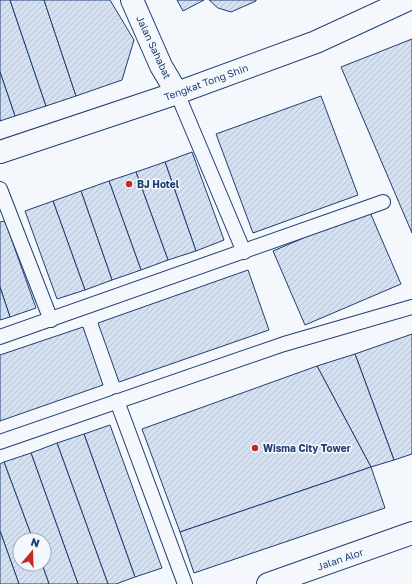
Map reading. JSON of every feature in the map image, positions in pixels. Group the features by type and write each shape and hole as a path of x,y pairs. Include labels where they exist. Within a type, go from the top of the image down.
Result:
{"street":[{"name":"Jalan Sahabat","path":"132,0 161,66 177,93"},
{"name":"Tengkat Tong Shin","path":"0,152 177,93 316,42 407,0"},
{"name":"Jalan Alor","path":"268,584 412,533"}],"lane":[{"path":"177,93 244,252"},
{"path":"0,189 51,320"},
{"path":"0,338 383,202"},
{"path":"0,442 284,344 412,307"},
{"path":"117,401 186,584"}],"building":[{"path":"0,0 10,0 46,106 15,116 0,72"},
{"path":"10,0 44,0 76,96 46,106"},
{"path":"44,0 110,0 134,40 122,80 76,96"},
{"path":"177,0 204,0 183,11"},
{"path":"209,0 256,1 231,12 218,8"},
{"path":"412,39 412,233 341,67"},
{"path":"0,72 15,116 0,121"},
{"path":"321,96 358,195 253,233 216,134"},
{"path":"192,152 224,240 196,251 165,162"},
{"path":"165,162 196,251 168,260 136,172"},
{"path":"136,172 168,260 141,270 109,181"},
{"path":"109,181 141,270 112,280 81,191"},
{"path":"81,191 112,280 85,290 53,201"},
{"path":"53,201 85,290 57,299 25,211"},
{"path":"369,210 401,284 305,325 273,251"},
{"path":"5,221 36,308 10,317 0,287 0,222"},
{"path":"248,270 269,330 119,382 98,323"},
{"path":"0,287 10,317 0,320"},
{"path":"83,327 103,385 0,421 0,355"},
{"path":"412,334 412,454 394,460 355,354"},
{"path":"355,354 394,460 371,467 317,366"},
{"name":"Wisma City Tower","path":"317,366 371,467 180,532 142,429"},
{"path":"110,425 162,568 135,577 84,434"},
{"path":"84,434 135,577 116,584 108,584 57,443"},
{"path":"57,443 108,584 78,584 31,453"},
{"path":"31,453 78,584 49,584 45,572 52,572 52,532 30,532 4,462"},
{"path":"4,462 30,532 12,532 12,564 0,531 0,464"},
{"path":"371,467 385,508 194,573 180,532"},
{"path":"0,531 12,564 12,572 15,572 19,584 0,584"},
{"path":"15,572 45,572 49,584 19,584"}],"place":[{"name":"BJ Hotel","path":"129,184"},
{"name":"Wisma City Tower","path":"255,448"}]}
